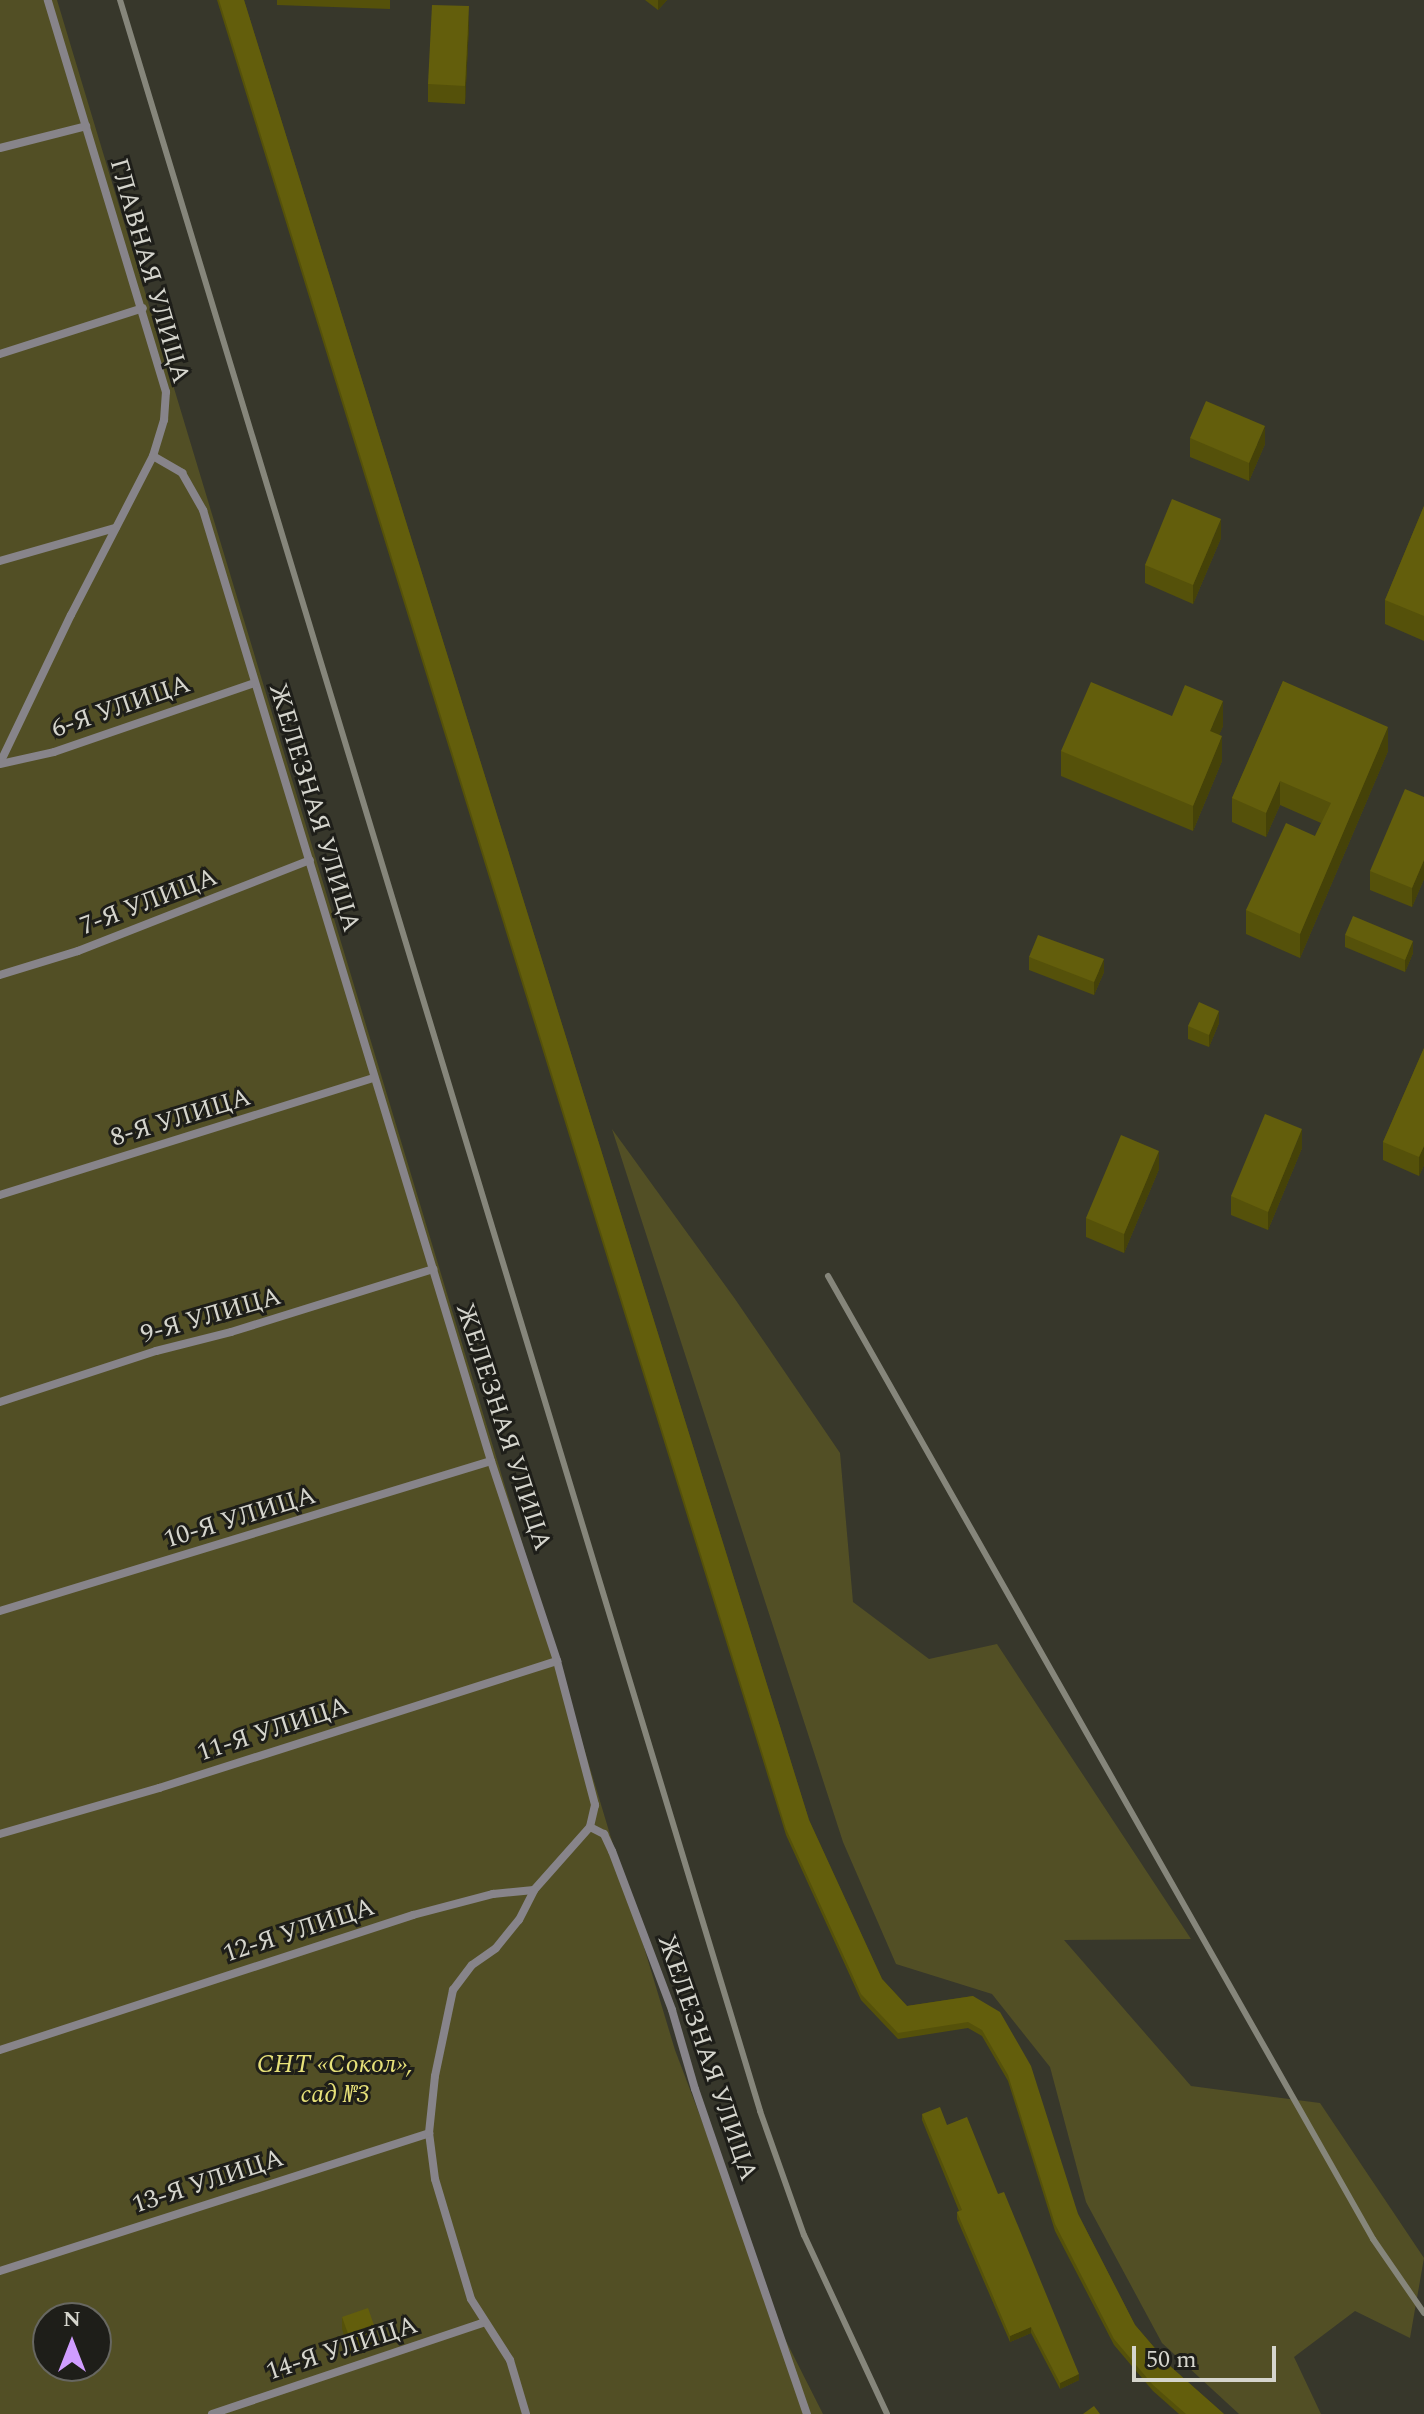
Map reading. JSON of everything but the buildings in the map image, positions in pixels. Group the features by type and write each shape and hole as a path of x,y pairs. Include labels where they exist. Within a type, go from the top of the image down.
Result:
{"street":[{"name":"ГЛАВНАЯ УЛИЦА","path":"0,763 153,456 164,420 166,392 48,0"},
{"path":"0,148 86,126"},
{"path":"0,354 143,308"},
{"name":"ЖЕЛЕЗНАЯ УЛИЦА","path":"153,456 182,473 203,510 491,1461 557,1661 595,1805 590,1827 604,1834 612,1851 672,2010 695,2089 807,2414"},
{"path":"0,561 115,528"},
{"name":"6-Я УЛИЦА","path":"0,763 54,752 254,683"},
{"name":"7-Я УЛИЦА","path":"0,975 78,951 310,860"},
{"name":"8-Я УЛИЦА","path":"0,1195 374,1078"},
{"name":"9-Я УЛИЦА","path":"0,1402 433,1269"},
{"name":"10-Я УЛИЦА","path":"0,1611 491,1461"},
{"name":"11-Я УЛИЦА","path":"0,1834 159,1788 557,1661"},
{"path":"526,2414 510,2360 471,2299 435,2179 429,2133 435,2076 453,1990 472,1965 496,1948 519,1920 534,1890 590,1827"},
{"name":"12-Я УЛИЦА","path":"0,2050 413,1915 493,1894 534,1890"},
{"name":"13-Я УЛИЦА","path":"0,2271 429,2133"},
{"name":"14-Я УЛИЦА","path":"212,2414 485,2322"}],"green space":[{"name":"СНТ «Сокол», сад №3","path":"0,0 57,0 675,2050 784,2337 823,2414 0,2414"},
{"path":"612,1129 735,1299 840,1453 853,1602 929,1659 997,1644 1191,1939 1064,1940 1191,2086 1320,2103 1424,2258 1410,2338 1355,2311 1294,2357 1321,2414 1239,2414 1162,2343 1086,2202 1050,2067 992,1994 896,1964 843,1842"}],"railway":[{"path":"120,0 760,2111 804,2235 887,2414"},
{"path":"828,1276 1373,2239 1424,2313"}]}
